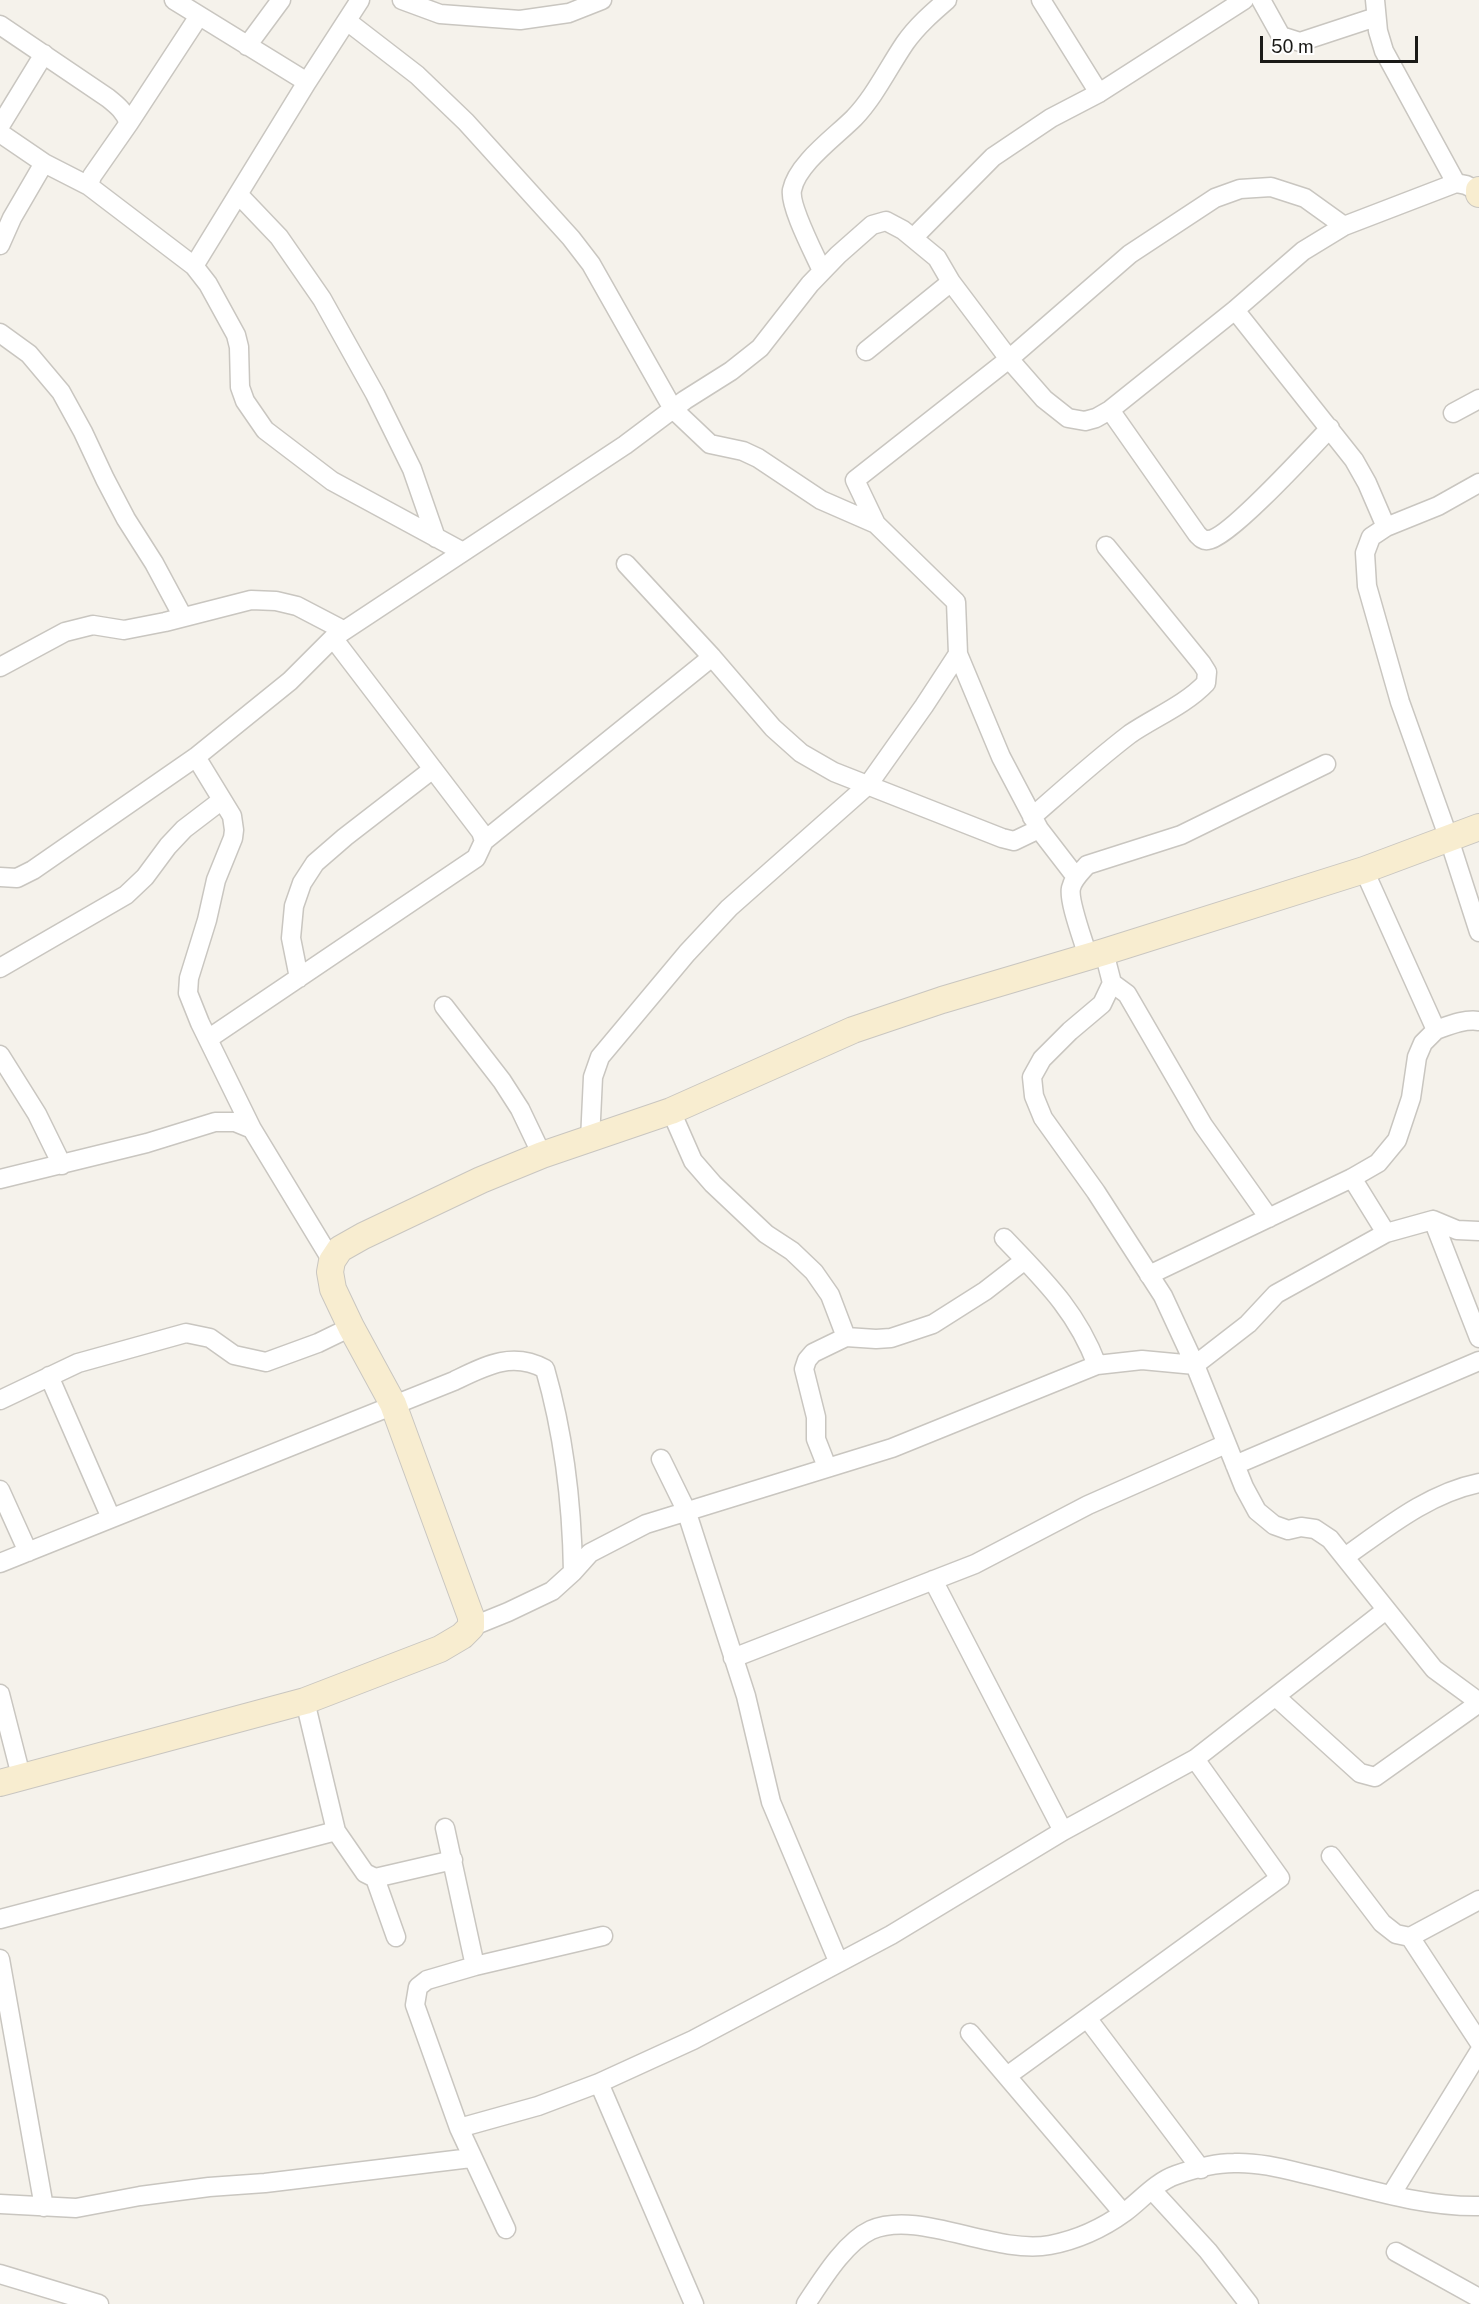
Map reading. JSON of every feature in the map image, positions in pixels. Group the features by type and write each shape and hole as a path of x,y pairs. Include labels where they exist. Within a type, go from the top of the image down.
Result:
{"street":[{"path":"174,0 307,82"},
{"path":"247,46 281,0"},
{"path":"194,266 360,0"},
{"path":"402,0 440,14 520,20 569,13 602,0"},
{"path":"822,271 793,205 791,191 797,178 813,157 856,117 877,90 906,41 923,21 947,0"},
{"path":"1041,0 1099,93"},
{"path":"913,238 993,157 1051,118 1099,93 1244,0"},
{"path":"0,877 17,878 33,870 196,757 290,681 338,634 625,446 673,409 731,371 760,348 822,271 872,225 886,221 903,230 937,258 951,282 1009,358 1044,399 1068,418 1085,421 1110,410 1235,310 1287,263 1344,226 1473,190 1384,51 1376,8 1300,42 1281,36 1261,0"},
{"path":"89,186 92,176 199,16"},
{"path":"347,21 417,75 466,122 571,238 591,264 673,409 710,444 743,451 758,458 821,500 876,524"},
{"path":"0,25 121,108 129,123"},
{"path":"0,126 45,54"},
{"path":"0,133 44,163 89,186 194,266 208,284 236,335 239,347 240,387 245,401 266,430 332,481 463,552"},
{"path":"0,244 12,218 44,163"},
{"path":"1076,877 1036,823 1001,757 958,654 956,602 876,524 855,480 1009,358 1130,254 1215,198 1240,189 1271,187 1305,198 1344,226"},
{"path":"238,194 279,237 322,299 375,394 412,469 436,538"},
{"path":"866,351 951,282"},
{"path":"1235,310 1354,460 1367,483 1386,527"},
{"path":"0,333 29,354 61,392 84,432 126,519 154,563 183,617"},
{"path":"1453,413 1479,399"},
{"path":"1110,410 1197,534 1202,539 1209,540 1219,536 1256,504 1330,428"},
{"path":"1479,483 1438,506 1386,527 1371,537 1365,553 1367,586 1400,702 1449,839 1479,932"},
{"path":"626,564 774,728 801,753 834,772 1014,841 1036,823 1092,764 1131,734 1184,701 1206,683 1207,672 1202,664 1106,546"},
{"path":"0,667 65,632 93,625 124,630 251,600 276,601 297,606 338,634 433,769 481,832 484,841"},
{"path":"590,1140 593,1077 600,1057 687,953 729,908 868,785 958,654"},
{"path":"208,1039 476,858 484,841 712,657"},
{"path":"196,757 232,816 233,838 216,880 207,920 189,978 188,993 252,1128 332,1261"},
{"path":"1269,1218 1203,1125 1126,994 1112,983 1096,955 1072,900 1071,888 1076,877 1087,865 1181,835 1326,764"},
{"path":"299,978 291,938 294,906 302,883 315,863 433,769"},
{"path":"0,968 126,896 145,877 184,829 222,800"},
{"path":"471,1627 471,1617 393,1404 333,1289 330,1272 332,1261 340,1249 481,1180 542,1155 672,1111 853,1030 942,1000 1096,955 1364,870 1479,827"},
{"path":"1364,870 1436,1030"},
{"path":"1112,983 1102,1004 1070,1030 1042,1059 1032,1077 1034,1096 1042,1118 1096,1192 1162,1296 1195,1365 1226,1444 1257,1511 1274,1525 1288,1530 1301,1527 1315,1529 1330,1539 1434,1669 1479,1703 1375,1777 1360,1773 1276,1697"},
{"path":"444,1006 502,1081 542,1155"},
{"path":"1149,1275 1352,1178 1378,1163 1397,1140 1406,1118 1417,1057 1423,1043 1436,1030 1462,1022 1479,1021"},
{"path":"0,1055 37,1114 62,1165"},
{"path":"672,1111 693,1161 766,1234 792,1251 814,1272 830,1295 846,1337"},
{"path":"0,1179 62,1165 215,1122 235,1122 252,1128"},
{"path":"1352,1178 1386,1233"},
{"path":"1433,1220 1479,1338"},
{"path":"0,1694 10,1779 305,1701 440,1649 462,1636 471,1627 536,1600 552,1591 590,1553 615,1538 646,1524 892,1448 1097,1365 1142,1360 1195,1365 1248,1324 1276,1294 1386,1233 1433,1220 1457,1230 1479,1232"},
{"path":"1004,1238 1070,1310 1089,1343 1097,1365"},
{"path":"826,1467 816,1439 816,1417 804,1369 813,1353 846,1337 891,1338 933,1324 985,1292 1024,1260"},
{"path":"0,1400 88,1360 186,1333 210,1338 234,1355 266,1362 318,1343 351,1327"},
{"path":"0,1563 454,1381 483,1367 512,1360 532,1362 544,1369 552,1392 567,1474 573,1572"},
{"path":"1235,1465 1479,1361"},
{"path":"49,1376 111,1518"},
{"path":"733,1658 975,1564 1088,1505 1226,1444"},
{"path":"661,1459 686,1510 746,1696 771,1802 838,1961"},
{"path":"1345,1557 1421,1505 1463,1486 1479,1483"},
{"path":"0,1490 28,1552"},
{"path":"933,1580 1063,1831"},
{"path":"459,2128 538,2106 599,2083 693,2040 838,1961 891,1935 1063,1831 1195,1759 1386,1610"},
{"path":"305,1701 336,1831 365,1873 375,1878 453,1860"},
{"path":"1007,2076 1280,1878 1195,1759"},
{"path":"445,1828 475,1966"},
{"path":"0,1919 336,1831"},
{"path":"1331,1856 1382,1923 1396,1934 1410,1937 1479,1900"},
{"path":"375,1878 396,1937"},
{"path":"506,2229 459,2128 419,2016 416,1996 418,1986 427,1980 475,1966 603,1936"},
{"path":"1410,1937 1479,2042"},
{"path":"0,1959 44,2207"},
{"path":"1087,2018 1201,2169"},
{"path":"970,2033 1123,2213"},
{"path":"1391,2195 1479,2052"},
{"path":"599,2083 694,2304"},
{"path":"0,2204 76,2208 140,2196 471,2158"},
{"path":"806,2304 821,2281 855,2240 873,2229 900,2224 927,2227 1015,2246 1048,2245 1077,2238 1123,2213 1175,2175 1233,2163 1274,2166 1391,2195 1448,2206 1479,2206"},
{"path":"1152,2190 1208,2251 1249,2304"},
{"path":"1396,2252 1479,2298"},
{"path":"0,2274 99,2304"}]}
